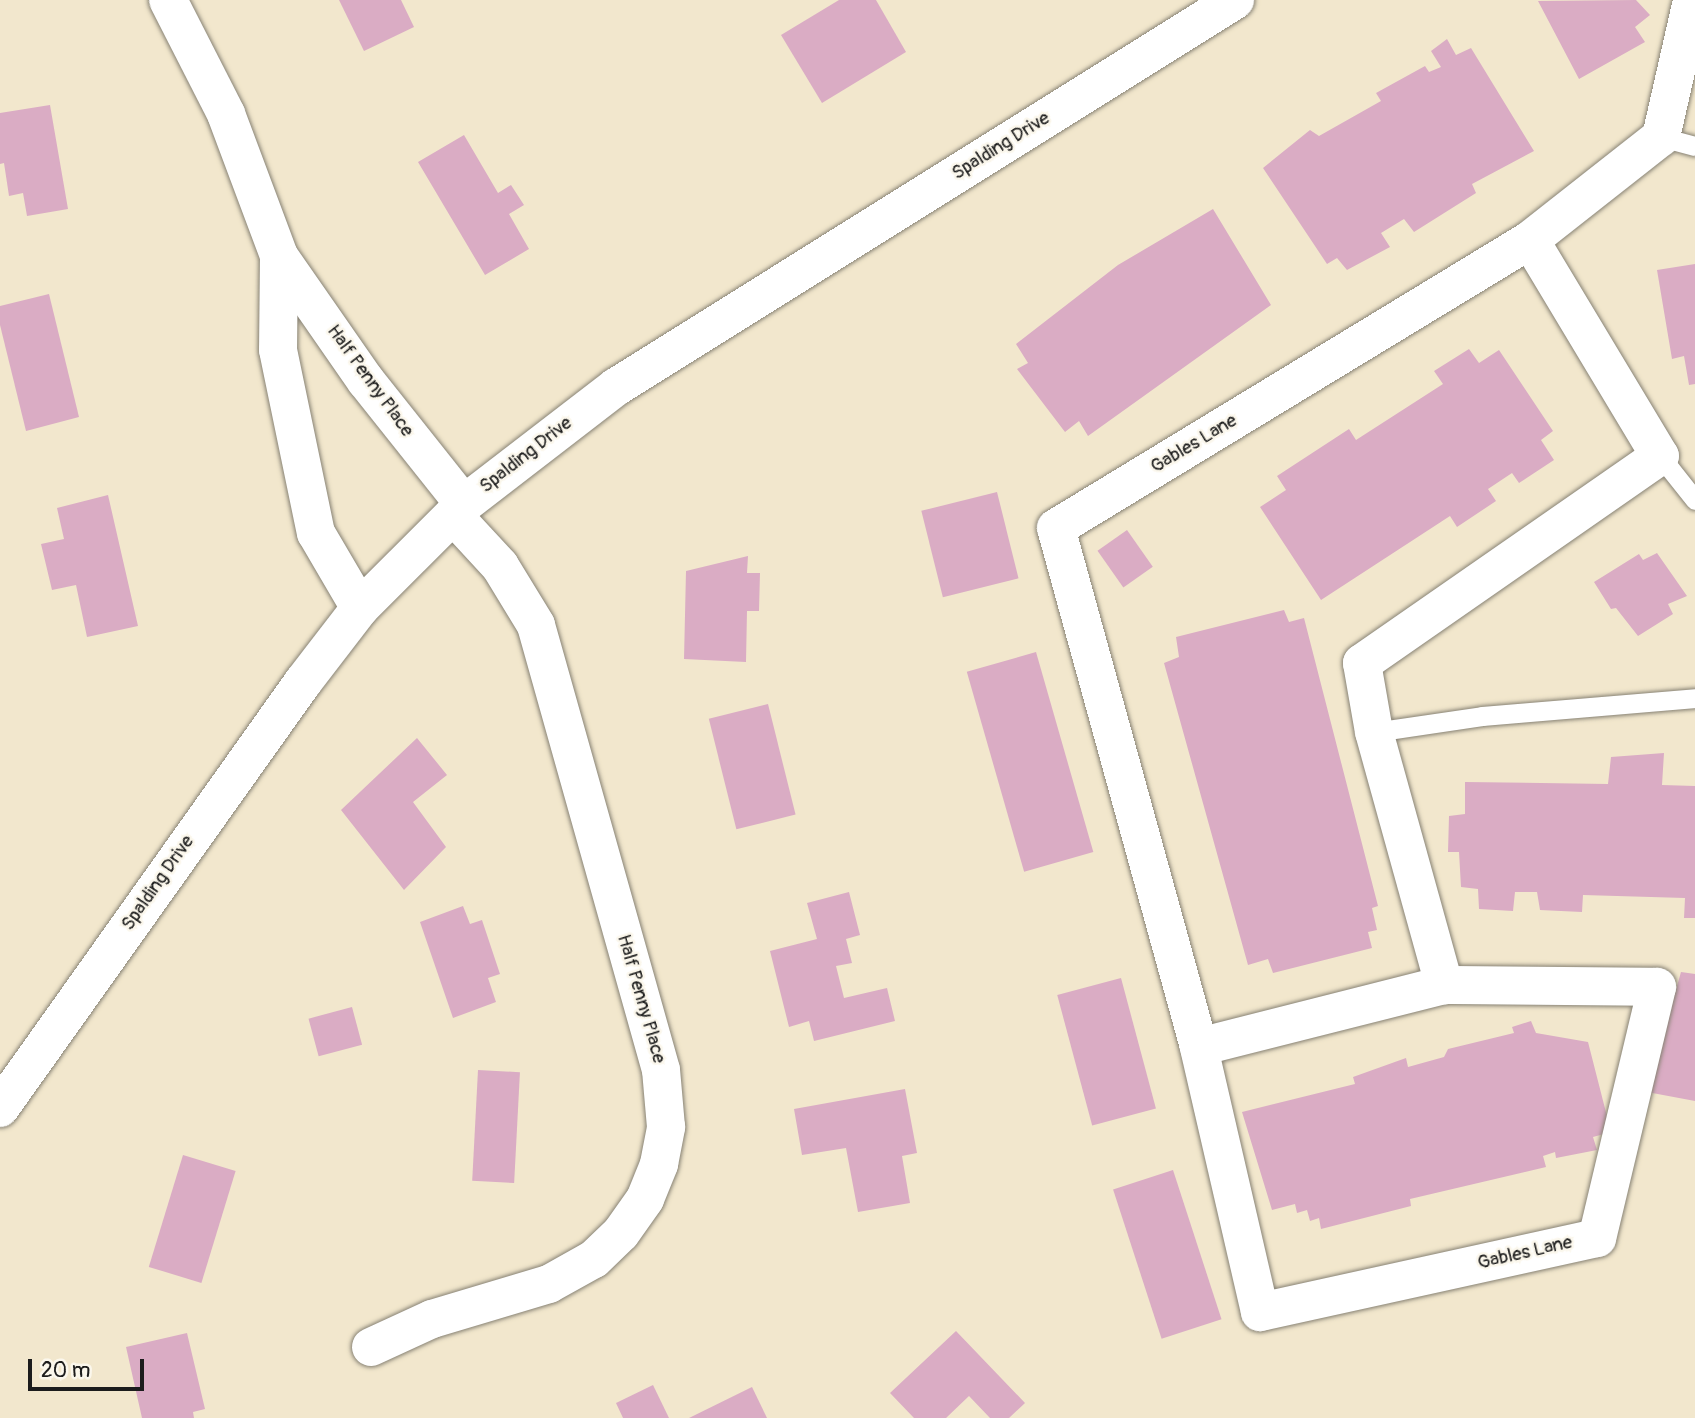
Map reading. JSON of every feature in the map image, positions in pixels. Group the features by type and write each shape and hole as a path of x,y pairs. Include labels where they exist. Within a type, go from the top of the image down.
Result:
{"street":[{"path":"168,0 226,114 279,256 278,350 316,533 360,608"},
{"name":"Spalding Drive","path":"0,1108 253,748 360,608 459,509 615,387 1234,0"},
{"name":"Gables Lane","path":"1199,1047 1444,985 1657,987 1597,1238 1260,1312 1199,1047 1056,528 1530,240 1678,142 1692,0"},
{"path":"1444,985 1374,733 1363,663 1660,456 1530,240"},
{"name":"Half Penny Place","path":"279,256 500,566 536,625 661,1070 666,1127 659,1164 645,1199 621,1233 594,1259 549,1284 432,1318 370,1347"}],"lane":[{"path":"1660,456 1695,499"},
{"path":"1374,733 1482,716 1695,698"}],"building":[{"path":"339,0 401,0 414,27 364,51"},
{"path":"839,0 876,0 906,52 822,103 781,35"},
{"path":"1636,0 1650,15 1635,27 1645,42 1579,79 1538,1"},
{"path":"1447,39 1456,55 1471,48 1534,151 1472,184 1476,193 1414,232 1404,219 1381,233 1390,247 1347,270 1337,258 1327,264 1263,168 1310,130 1319,136 1381,101 1376,93 1425,66 1429,72 1441,67 1431,51"},
{"path":"50,105 68,209 27,216 23,193 9,196 4,163 0,164 0,113"},
{"path":"464,135 498,193 511,185 524,205 509,214 529,249 485,275 418,162"},
{"path":"1213,209 1271,305 1088,436 1079,421 1065,432 1017,369 1028,363 1016,344 1118,265"},
{"path":"1695,264 1695,384 1689,385 1684,356 1672,359 1657,270"},
{"path":"49,294 79,417 26,431 0,325 0,306"},
{"path":"1469,349 1479,363 1499,350 1553,431 1541,440 1554,460 1519,483 1512,473 1488,489 1496,501 1457,527 1450,516 1321,600 1260,507 1286,490 1277,476 1349,429 1356,440 1443,384 1434,371"},
{"path":"997,492 1019,578 943,597 921,511"},
{"path":"108,495 138,626 87,637 76,585 52,590 41,544 64,539 57,508"},
{"path":"1127,530 1153,567 1123,588 1098,551"},
{"path":"1657,553 1687,596 1668,604 1673,614 1638,636 1616,608 1611,609 1594,582 1639,554 1643,560"},
{"path":"748,556 747,573 760,573 759,611 747,611 746,662 684,659 686,571"},
{"path":"1284,610 1289,622 1304,618 1378,906 1372,908 1377,930 1368,932 1372,948 1273,973 1268,959 1248,965 1164,663 1179,657 1176,637"},
{"path":"1036,652 1093,852 1024,872 967,672"},
{"path":"768,704 796,815 736,829 709,719"},
{"path":"417,738 447,775 413,802 446,847 404,890 341,810"},
{"path":"1664,753 1662,785 1695,786 1695,918 1684,918 1685,898 1583,895 1582,912 1540,910 1537,892 1515,892 1513,911 1479,909 1478,889 1461,887 1459,852 1448,852 1449,816 1465,814 1465,782 1608,784 1611,757"},
{"path":"849,892 860,935 846,939 852,963 836,966 844,998 887,988 895,1021 814,1041 809,1021 789,1027 770,951 817,939 807,903"},
{"path":"463,906 470,924 482,920 500,974 488,978 496,1002 453,1018 420,922"},
{"path":"1681,972 1695,974 1695,1101 1647,1092"},
{"path":"1121,978 1156,1108 1092,1125 1057,995"},
{"path":"352,1007 362,1045 319,1056 309,1019"},
{"path":"1531,1021 1536,1033 1588,1042 1611,1132 1593,1137 1597,1150 1556,1158 1555,1152 1543,1156 1546,1167 1410,1199 1411,1206 1321,1229 1319,1218 1310,1221 1307,1210 1297,1213 1295,1204 1272,1210 1242,1112 1355,1084 1353,1077 1406,1058 1408,1067 1444,1057 1448,1049 1514,1033 1512,1027"},
{"path":"478,1070 520,1072 514,1183 472,1181"},
{"path":"905,1089 917,1153 902,1156 910,1203 858,1212 846,1148 802,1155 794,1109"},
{"path":"183,1155 236,1171 201,1283 149,1267"},
{"path":"1173,1170 1222,1319 1162,1339 1113,1189"},
{"path":"956,1331 1025,1403 1009,1418 990,1418 969,1396 946,1418 914,1418 890,1393"},
{"path":"187,1333 205,1409 193,1412 194,1418 142,1418 126,1347"},
{"path":"653,1385 669,1418 623,1418 616,1403"},
{"path":"752,1387 767,1418 689,1418"}]}
